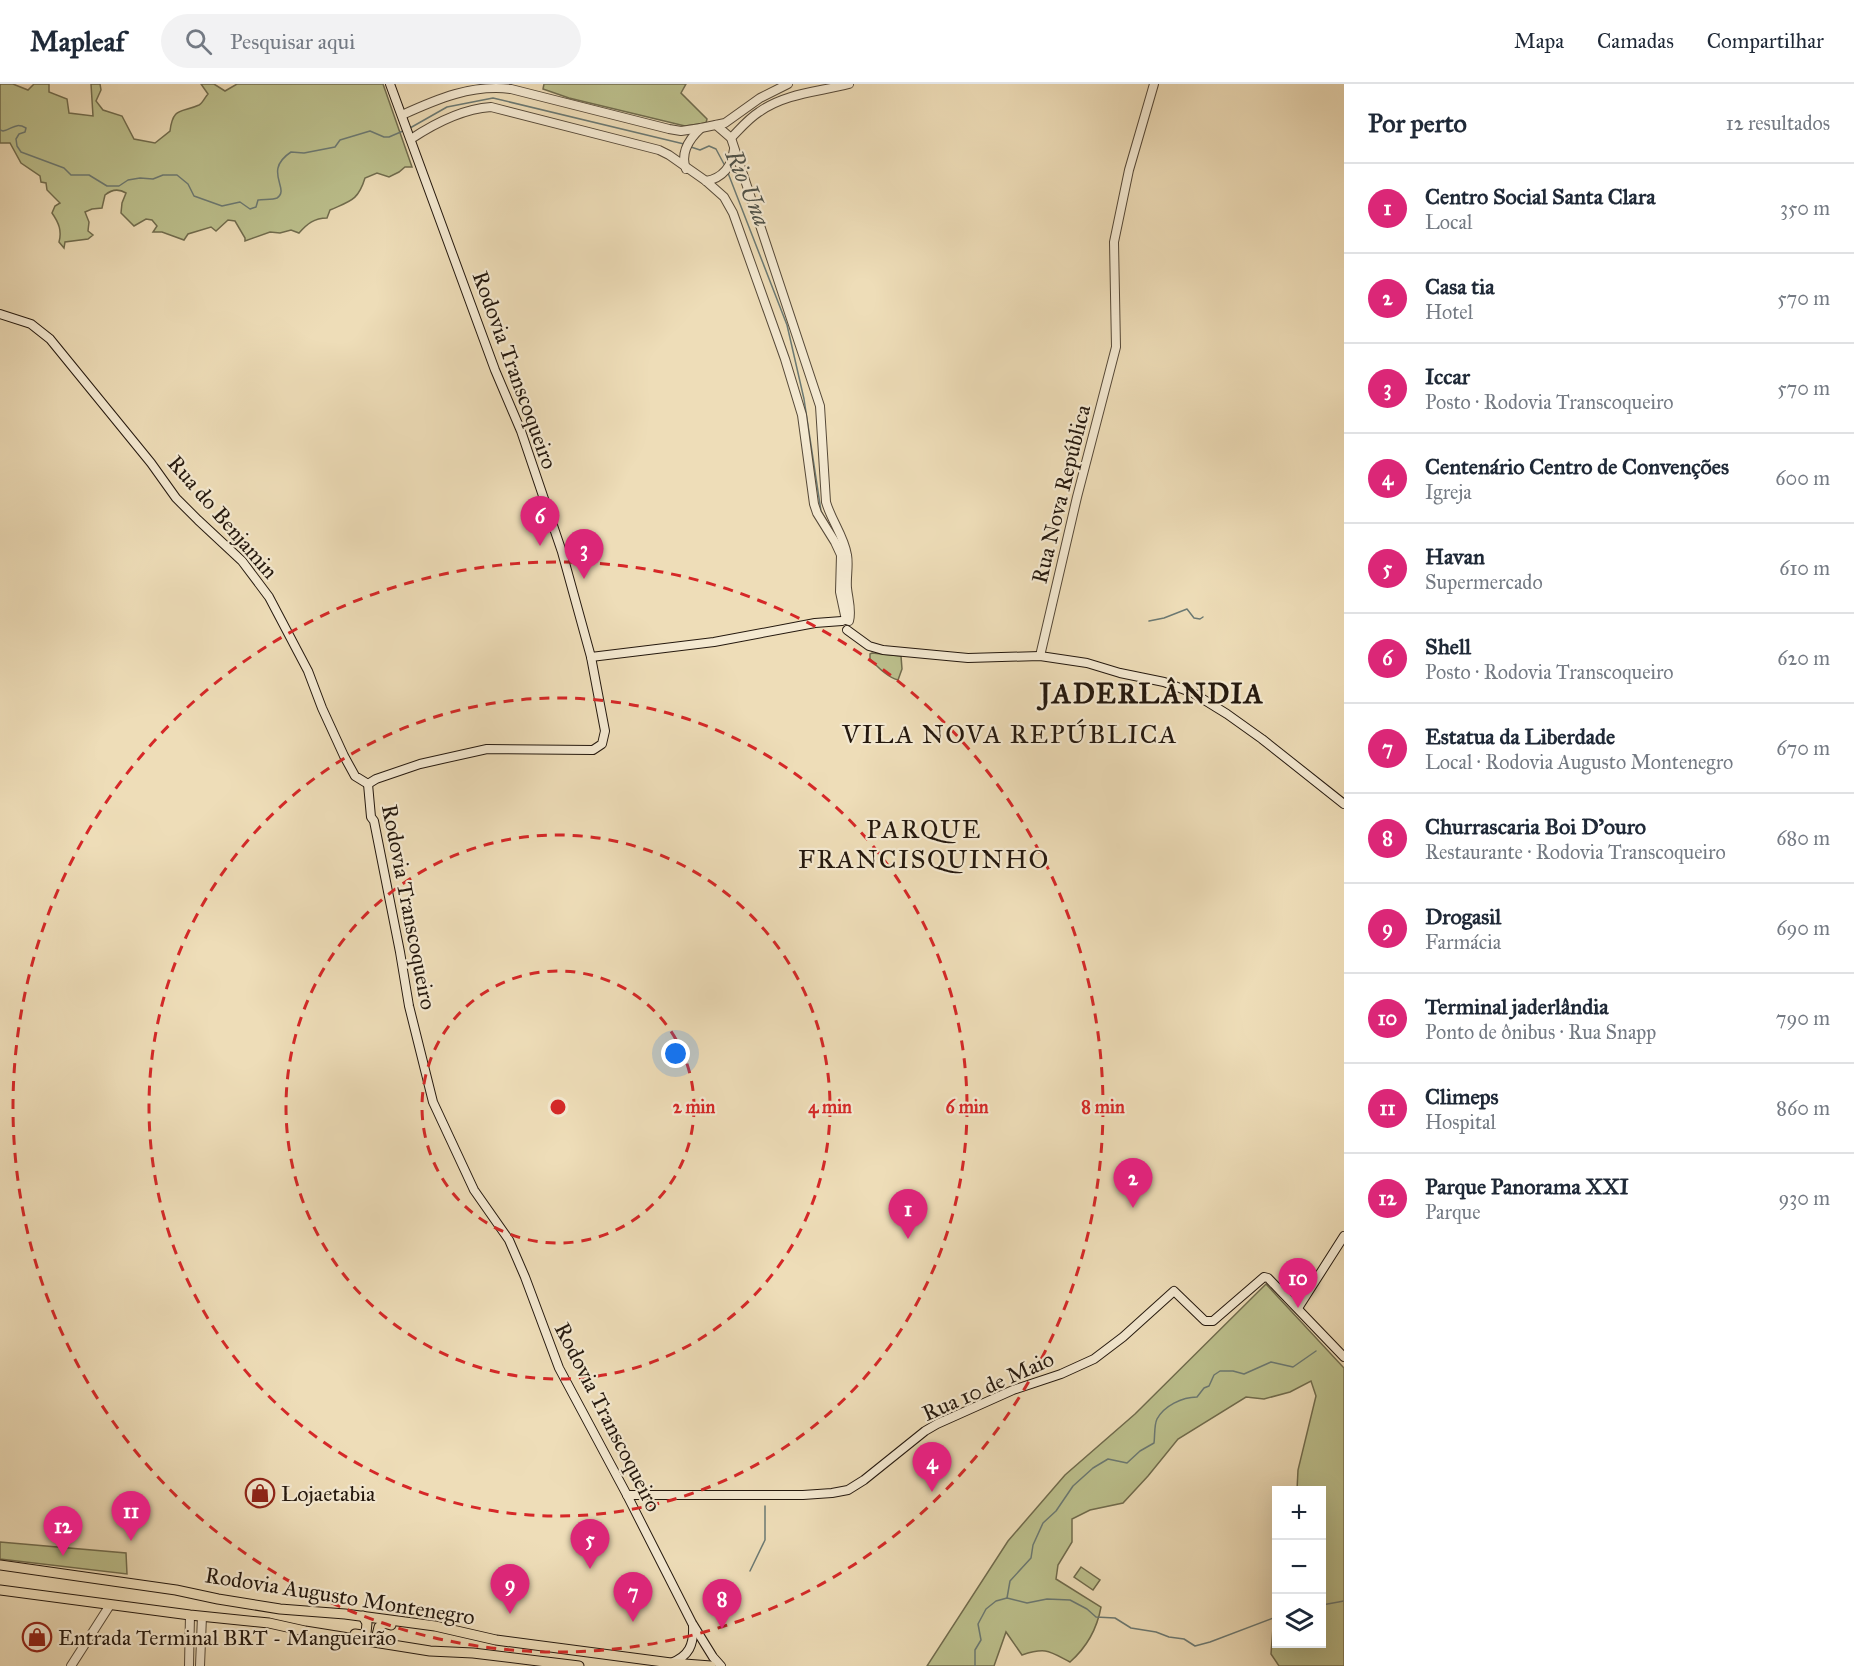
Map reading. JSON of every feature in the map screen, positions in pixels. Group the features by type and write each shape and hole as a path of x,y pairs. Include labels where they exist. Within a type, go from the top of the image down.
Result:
{"main road":[{"name":"Rodovia Transcoqueiro","path":"390,84 495,370 528,451 562,552 591,657 605,731 602,744 588,751 487,749 420,764 368,784 371,817 374,821 396,930 409,1006 433,1102 474,1190 508,1240 525,1278 558,1368 627,1495 692,1623 721,1666"},
{"name":"Rua do Benjamin","path":"0,314 34,326 50,339 164,478 176,498 242,561 269,597 283,623 308,671 344,756 356,776 368,784"},
{"path":"591,657 714,642 832,621 846,624 860,640 876,649 968,658 1040,656 1087,663 1120,673 1164,682 1193,693 1262,739 1344,804"},
{"path":"1344,1236 1298,1308 1344,1357"},
{"name":"Rua 10 de Maio","path":"627,1495 803,1495 832,1494 848,1490 937,1424 1013,1390 1060,1374 1094,1359 1123,1337 1174,1291 1205,1321 1213,1321 1264,1277 1268,1278 1298,1308"},
{"name":"Rodovia Augusto Montenegro","path":"0,1565 165,1588 280,1609 363,1616 435,1626 496,1640 671,1663 711,1666"},
{"name":"Rodovia Augusto Montenegro","path":"0,1590 269,1623 430,1651 473,1653 579,1666"},
{"path":"305,1631 319,1628 364,1635 367,1625 363,1616"},
{"path":"671,1663 685,1655 692,1646 692,1623"},
{"path":"382,1643 377,1635 381,1624 425,1630 435,1626"}],"street":[{"path":"403,117 454,92 490,86 681,131 721,124 759,98 788,84"},
{"path":"706,181 721,176 732,162 734,136 759,112 791,96 849,84"},
{"name":"Rua Nova República","path":"1040,656 1116,341 1114,242 1129,170 1154,84"},
{"path":"410,137 461,113 491,107 659,150 706,181 724,197 733,213 785,359 802,415 817,513 841,555 840,592 846,624"},
{"path":"721,124 734,136"},
{"path":"686,169 684,154 692,138 701,128"},
{"path":"734,147 820,406 826,502 847,555 847,584 851,612 846,624"},
{"path":"71,1666 110,1605"},
{"path":"189,1666 190,1615"},
{"path":"200,1666 202,1616"}],"green space":[{"path":"0,84 13,84 28,90 34,84 49,84 49,92 67,99 69,113 93,116 91,84 100,84 101,90 96,101 103,110 122,116 134,139 155,143 170,131 176,114 199,105 203,101 208,94 201,84 214,84 225,91 237,84 383,84 412,167 405,167 389,177 377,173 365,178 356,196 330,210 327,218 311,222 299,233 291,230 280,233 270,232 245,241 235,221 228,220 216,231 211,227 188,234 184,240 162,232 153,232 157,226 152,220 146,219 134,226 121,213 126,193 115,190 105,195 102,208 85,212 89,222 88,231 93,235 88,239 65,242 64,248 59,242 59,227 52,213 55,206 60,203 47,190 46,183 41,182 40,176 21,163 10,143 0,143"},
{"path":"544,84 686,84 681,93 707,119 706,123 685,126 569,98 543,89"},
{"path":"872,653 901,656 902,669 898,680 886,674 870,659"},
{"path":"1266,1284 1344,1368 1344,1666 1279,1666 1271,1654 1272,1641 1272,1648 1326,1648 1326,1486 1297,1486 1298,1470 1316,1396 1311,1381 1290,1392 1264,1399 1246,1397 1178,1439 1123,1503 1090,1510 1072,1519 1072,1542 1058,1565 1056,1579 1101,1607 1090,1637 1070,1662 1047,1651 1022,1655 1006,1632 994,1666 927,1666 1008,1541 1065,1475 1135,1414"},
{"path":"0,1542 126,1553 127,1574 0,1559"},
{"path":"1081,1567 1100,1580 1093,1590 1074,1577"}],"waterway":[{"name":"Rio Una","path":"410,128 447,107 493,98 684,144"},
{"name":"Rio Una","path":"0,130 17,126 26,128 25,132 19,134 16,139 21,152 64,168 71,175 89,175 107,186 119,186 128,180 140,178 153,179 163,175 177,175 188,184 194,196 222,206 240,202 250,209 256,207 258,200 275,199 280,194 279,166 291,152 304,153 335,147 340,140 370,131 384,137 403,131"},
{"name":"Rio Una","path":"691,147 700,150 709,146 716,149 725,166"},
{"name":"Rio Una","path":"728,173 787,325 804,399 821,511 830,527"},
{"path":"1149,621 1187,609 1194,618 1203,617"},
{"path":"1007,1598 1010,1581 1031,1558 1033,1545 1043,1523 1056,1511 1073,1486 1093,1468 1108,1459 1127,1463 1140,1451 1154,1443 1157,1419 1169,1406 1197,1397 1204,1388 1209,1386 1214,1375 1220,1371 1244,1374 1271,1362 1293,1367 1316,1351"},
{"path":"750,1571 765,1540 765,1506"},
{"path":"975,1666 975,1650 981,1640 978,1624 986,1609 996,1601 1007,1598 1027,1603 1047,1599 1070,1600 1096,1617 1115,1618 1131,1628 1184,1639 1195,1646 1272,1619"},
{"path":"1326,1604 1344,1601"}],"place":[{"name":"Shell","path":"540,546"},
{"name":"Iccar","path":"584,579"},
{"name":"Casa tia","path":"1133,1208"},
{"name":"Centro Social Santa Clara","path":"908,1239"},
{"name":"Terminal jaderlândia","path":"1298,1308"},
{"name":"Centenário Centro de Convenções","path":"932,1492"},
{"name":"Lojaetabia","path":"260,1493"},
{"name":"Climeps","path":"131,1541"},
{"name":"Parque Panorama XXI","path":"63,1556"},
{"name":"Havan","path":"590,1569"},
{"name":"Drogasil","path":"510,1614"},
{"name":"Estatua da Liberdade","path":"633,1622"},
{"name":"Churrascaria Boi D'ouro","path":"722,1629"},
{"name":"Entrada Terminal BRT - Mangueirão","path":"37,1637"}],"district":[{"name":"JADERLÂNDIA","path":"1152,693"},
{"name":"VILA NOVA REPÚBLICA","path":"1010,734"},
{"name":"PARQUE FRANCISQUINHO","path":"924,844"}]}
